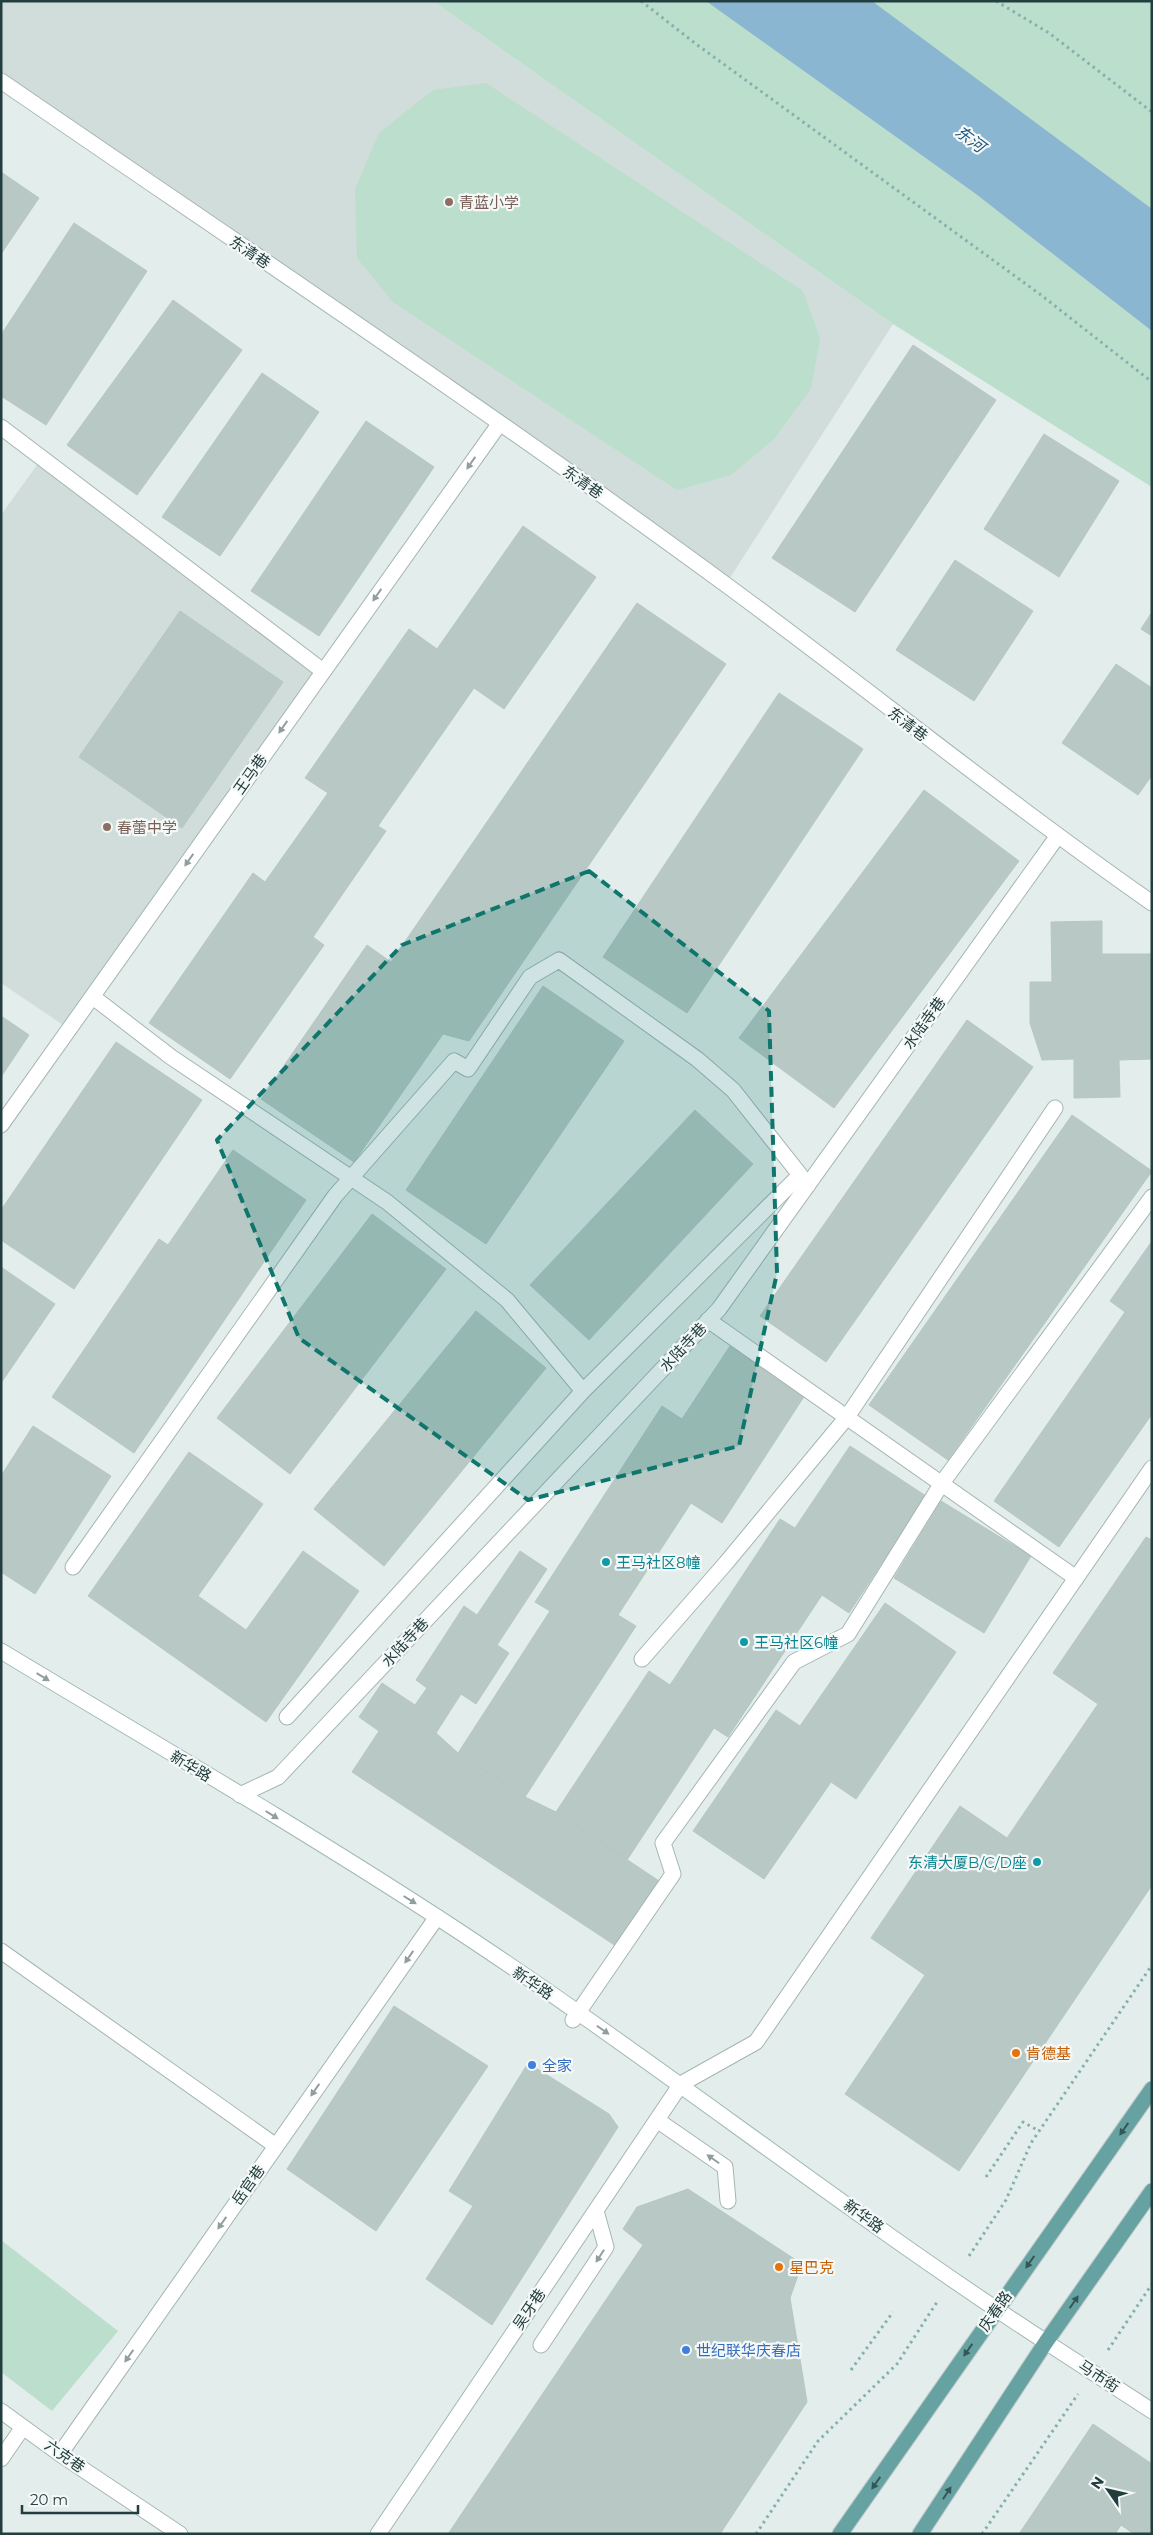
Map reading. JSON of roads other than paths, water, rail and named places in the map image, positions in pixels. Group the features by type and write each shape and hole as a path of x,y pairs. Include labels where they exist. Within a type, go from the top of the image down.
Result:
{"main road":[{"name":"庆春路","path":"840,2534 1152,2089"},
{"path":"920,2534 1046,2342 1152,2191"}],"street":[{"name":"东清巷","path":"1,80 500,423 726,584 1057,837 1152,903"},
{"name":"王马巷","path":"1,1125 500,423"},
{"path":"1,427 323,670"},
{"name":"水陆寺巷","path":"240,1795 278,1777 719,1309 804,1180 1057,837"},
{"path":"73,1567 336,1196 454,1061 468,1069 530,977 559,960 697,1059 732,1090 804,1180 583,1391 287,1717"},
{"path":"93,996 171,1057 387,1202 507,1300 583,1391"},
{"path":"642,1659 726,1563 847,1417 1055,1108"},
{"path":"575,2016 673,1874 663,1843 794,1662 848,1634 942,1483 1152,1197"},
{"path":"708,1320 1076,1578"},
{"path":"681,2084 756,2042 1152,1468"},
{"name":"新华路","path":"1,1651 240,1795 437,1917 575,2016 681,2084 996,2310 1046,2342"},
{"name":"岳官巷","path":"60,2454 437,1917"},
{"path":"1,1951 276,2146"},
{"name":"吴牙巷","path":"378,2534 681,2084"},
{"path":"657,2120 725,2167 728,2201"},
{"path":"541,2345 606,2247 596,2211"},
{"name":"马市街","path":"1046,2342 1152,2411"},
{"name":"六克巷","path":"1,2411 159,2528 180,2534"},
{"path":"1,2459 24,2427"}],"water":[{"name":"东河","path":"706,1 872,1 1152,209 1152,331 976,194"}],"place":[{"name":"青蓝小学","path":"449,202"},
{"name":"春蕾中学","path":"107,827"},
{"name":"王马社区8幢","path":"606,1562"},
{"name":"王马社区6幢","path":"744,1642"},
{"name":"东清大厦B/C/D座","path":"1037,1862"},
{"name":"肯德基","path":"1016,2053"},
{"name":"全家","path":"532,2065"},
{"name":"星巴克","path":"779,2267"},
{"name":"世纪联华庆春店","path":"686,2350"}]}
